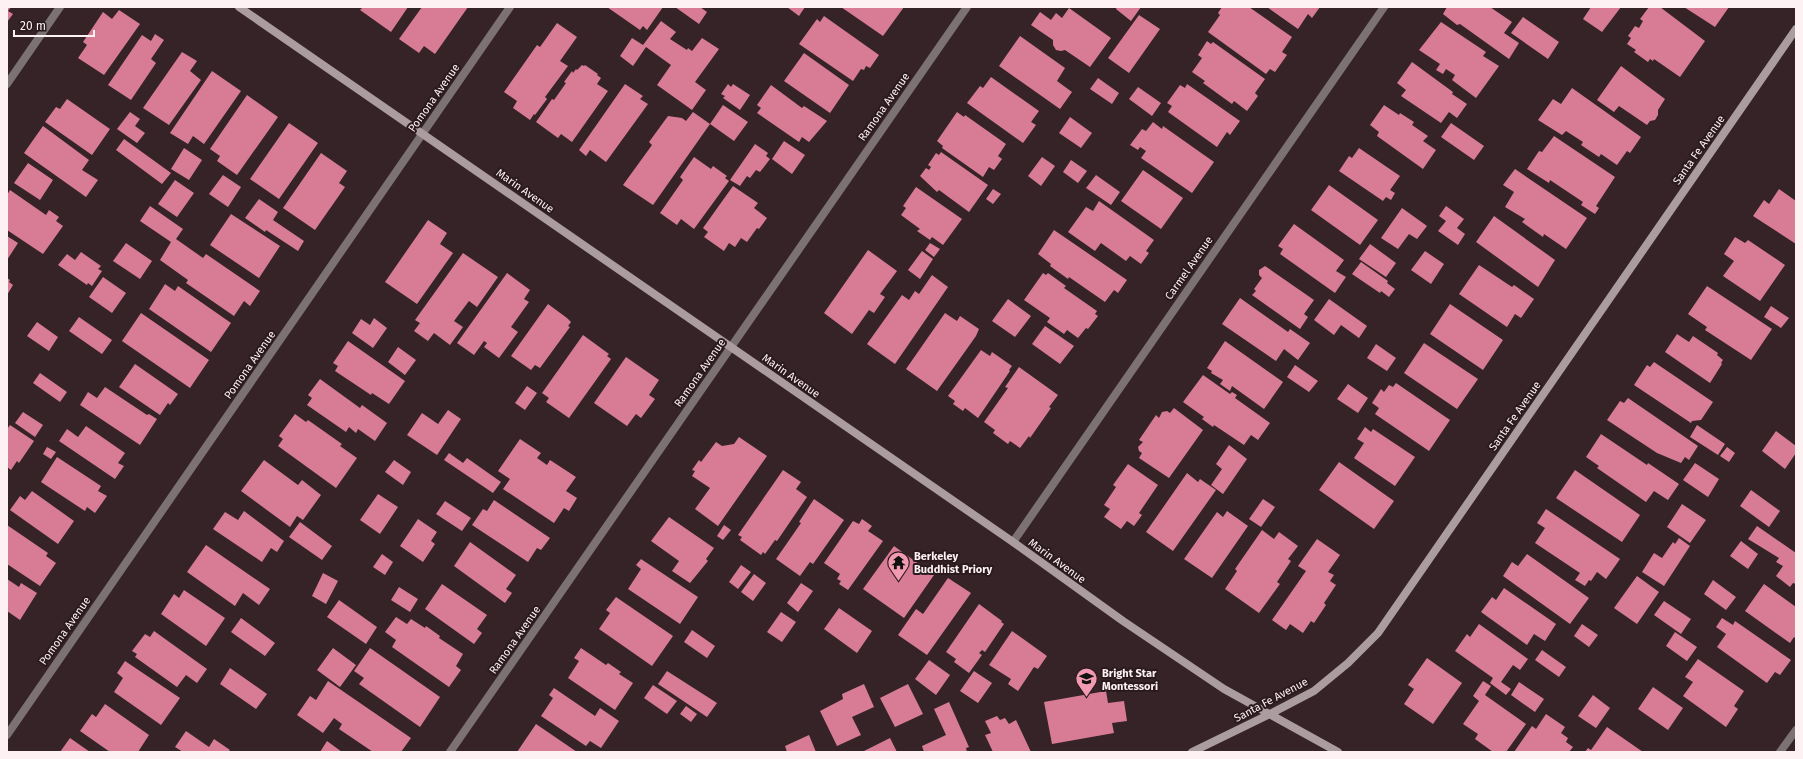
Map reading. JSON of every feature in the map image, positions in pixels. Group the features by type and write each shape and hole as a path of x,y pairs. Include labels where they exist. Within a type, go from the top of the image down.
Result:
{"main road":[{"name":"Marin Avenue","path":"239,7 422,135 1013,542 1123,621 1224,689 1338,752"},
{"name":"Santa Fe Avenue","path":"1192,752 1314,691 1348,663 1378,633 1796,29"}],"street":[{"path":"7,84 60,7"},
{"name":"Pomona Avenue","path":"7,735 510,7"},
{"name":"Ramona Avenue","path":"450,752 967,7"},
{"name":"Carmel Avenue","path":"1013,542 1384,7"},
{"path":"1780,752 1796,730"}],"building":[{"path":"7,7 11,7 8,11 13,14 7,22"},
{"path":"363,7 408,7 391,32 360,10"},
{"path":"422,7 468,7 435,54 424,46 419,53 399,39"},
{"path":"607,7 663,7 647,30 643,26 640,30"},
{"path":"675,7 700,7 707,12 699,24"},
{"path":"787,7 805,7 799,16"},
{"path":"841,7 904,7 883,36"},
{"path":"1117,7 1141,7 1131,21 1116,9"},
{"path":"1222,7 1249,7 1292,37 1282,52 1287,55 1275,72 1270,69 1266,74 1208,32 1220,15 1218,13"},
{"path":"1267,7 1320,7 1312,18 1308,14 1298,29"},
{"path":"1447,7 1490,7 1512,22 1504,33 1519,43 1509,59 1460,24 1457,25 1443,14"},
{"path":"1591,7 1621,7 1602,32 1583,19"},
{"path":"1649,7 1660,7 1705,41 1680,77 1654,59 1653,61 1650,59 1648,62 1634,52 1636,50 1627,44 1631,38 1628,36 1635,26 1639,28 1643,21 1640,19"},
{"path":"1684,7 1729,7 1715,27"},
{"path":"1069,8 1111,38 1090,67 1065,50 1056,50 1053,45 1053,40 1031,25 1040,12 1051,20 1056,13 1062,18"},
{"path":"119,10 140,24 104,75 78,58 87,45 83,42 103,12 112,19"},
{"path":"1139,15 1160,29 1129,73 1108,58"},
{"path":"824,16 879,55 870,68 866,66 864,70 861,69 853,81 799,44 817,19 820,22"},
{"path":"1523,17 1559,42 1548,59 1511,33"},
{"path":"661,21 676,32 670,39 687,50 688,48 692,51 702,38 719,49 695,82 706,90 692,110 657,85 671,65 646,47 633,66 620,56 632,38 643,45"},
{"path":"1441,22 1486,52 1483,56 1499,66 1476,98 1452,80 1455,75 1446,69 1443,74 1436,70 1440,64 1419,50"},
{"path":"557,23 577,37 560,61 568,66 545,97 547,99 530,120 513,108 517,101 504,92 537,45 540,47"},
{"path":"155,34 164,40 151,59 156,63 131,100 108,85 142,35 151,41"},
{"path":"1020,36 1065,68 1057,81 1072,92 1060,109 999,66"},
{"path":"1207,41 1211,44 1213,42 1265,79 1255,93 1258,96 1247,111 1234,101 1232,104 1203,83 1205,81 1192,72 1202,58 1198,55"},
{"path":"182,52 197,61 190,71 201,80 169,125 143,108"},
{"path":"804,53 849,85 830,113 784,81"},
{"path":"1412,62 1467,104 1457,118 1449,112 1441,123 1401,96 1406,90 1397,83"},
{"path":"582,65 585,65 598,74 597,75 601,78 597,84 608,91 572,142 561,134 558,138 536,122 552,99 554,100 566,83 564,82 572,71 573,73"},
{"path":"1621,66 1665,99 1658,110 1658,115 1655,120 1650,121 1647,125 1619,106 1614,112 1597,100"},
{"path":"212,71 241,91 204,144 193,136 188,144 170,133"},
{"path":"991,77 1039,111 1031,122 1036,125 1023,143 967,103 980,86 983,88"},
{"path":"1098,78 1119,93 1112,104 1090,89"},
{"path":"625,84 643,96 640,99 648,104 606,162 590,150 586,156 579,150"},
{"path":"728,84 731,87 733,84 750,95 740,110 723,98 725,96 721,94"},
{"path":"1187,84 1240,121 1230,135 1227,132 1217,147 1168,112 1172,106 1167,103 1180,85 1185,88"},
{"path":"771,85 802,108 804,106 827,121 809,142 802,137 799,142 757,113 761,108 757,105"},
{"path":"1138,87 1161,103 1152,116 1129,99"},
{"path":"1572,88 1641,137 1630,153 1627,151 1617,165 1601,154 1599,157 1581,145 1583,142 1566,131 1562,135 1538,120 1553,99 1561,104"},
{"path":"247,95 278,117 237,175 217,161 220,156 210,149"},
{"path":"67,99 110,129 92,155 45,122 56,107 60,109"},
{"path":"723,105 748,122 734,141 710,124"},
{"path":"1384,105 1399,115 1400,113 1414,122 1412,125 1428,136 1423,141 1436,150 1423,169 1377,136 1379,132 1370,125"},
{"path":"130,112 140,119 135,126 145,133 137,143 117,129"},
{"path":"693,112 710,124 653,205 623,185 652,145 649,142 668,116 682,118 686,121"},
{"path":"957,112 964,117 965,115 1006,144 998,156 1002,159 994,170 989,167 983,177 942,148 943,146 937,141"},
{"path":"1070,117 1092,133 1081,148 1059,133"},
{"path":"1153,122 1162,129 1163,126 1214,162 1192,193 1141,158 1146,151 1140,147 1138,150 1130,145 1142,129 1146,131"},
{"path":"289,123 318,143 279,199 250,179"},
{"path":"1451,123 1484,146 1474,160 1441,137"},
{"path":"43,126 89,160 82,170 98,180 86,197 24,153"},
{"path":"1554,136 1615,177 1596,206 1599,208 1595,214 1581,205 1583,202 1550,180 1549,183 1527,169 1539,151 1542,152"},
{"path":"124,139 171,173 162,184 116,150"},
{"path":"784,141 805,155 792,174 772,159"},
{"path":"755,144 768,153 766,156 770,159 760,172 756,170 750,178 747,176 740,186 730,180"},
{"path":"184,148 202,160 189,180 171,169"},
{"path":"1359,148 1400,176 1390,190 1395,193 1391,200 1386,197 1383,201 1339,171 1349,156 1352,158"},
{"path":"941,152 988,185 969,212 939,190 937,192 920,176 926,168 929,170 931,167 928,165 936,153 939,155"},
{"path":"321,153 347,171 339,183 345,187 315,230 283,208"},
{"path":"694,157 711,169 713,166 727,176 725,178 729,181 694,229 681,219 677,225 660,213 683,180 680,177"},
{"path":"1042,157 1055,166 1041,186 1028,176"},
{"path":"1071,160 1087,171 1078,183 1063,172"},
{"path":"28,163 53,180 40,200 14,183"},
{"path":"1515,169 1587,218 1566,249 1544,234 1543,237 1522,222 1525,219 1505,207 1514,192 1503,185"},
{"path":"1143,170 1183,198 1161,229 1121,201"},
{"path":"223,175 241,187 228,207 209,194"},
{"path":"1096,175 1120,192 1111,205 1086,188"},
{"path":"175,180 194,193 177,217 158,204"},
{"path":"1329,185 1378,220 1360,245 1311,210"},
{"path":"733,186 758,203 754,208 767,218 759,229 757,228 747,242 741,238 735,247 729,243 724,251 704,237 708,232 703,228"},
{"path":"916,187 962,219 943,245 932,237 930,240 917,231 920,229 901,215 906,208 903,206"},
{"path":"993,189 1001,194 993,204 986,199"},
{"path":"1779,189 1796,201 1796,244 1753,216 1764,200 1769,204"},
{"path":"10,190 46,215 49,210 59,217 56,221 63,226 43,254 7,230 7,195"},
{"path":"259,199 278,212 273,220 304,241 298,251 266,230 265,232 245,218"},
{"path":"1099,201 1154,240 1146,251 1149,253 1141,264 1130,256 1126,261 1101,243 1095,251 1068,232 1086,207 1093,211"},
{"path":"150,206 183,229 176,239 203,258 206,254 260,291 250,306 244,301 234,316 186,283 188,280 160,260 171,242 140,221"},
{"path":"1446,206 1464,219 1457,228 1465,234 1458,245 1438,231 1446,221 1439,216"},
{"path":"1402,208 1427,226 1417,239 1409,234 1398,249 1381,238"},
{"path":"231,214 280,246 259,278 210,245"},
{"path":"1494,216 1555,260 1538,287 1476,242"},
{"path":"428,220 447,233 440,244 453,253 417,304 385,282"},
{"path":"1294,224 1344,260 1336,271 1346,277 1335,293 1280,254 1283,249 1278,246"},
{"path":"1054,230 1127,280 1118,293 1114,290 1105,302 1069,277 1068,279 1050,266 1051,264 1038,254"},
{"path":"7,236 18,243 7,260"},
{"path":"1735,237 1745,243 1748,240 1785,265 1760,301 1723,276 1734,261 1724,254"},
{"path":"126,243 152,261 140,279 113,261"},
{"path":"930,243 940,249 934,257 925,250"},
{"path":"1370,244 1396,263 1386,277 1359,259"},
{"path":"868,250 897,271 880,294 885,297 874,313 869,310 852,334 824,313"},
{"path":"922,251 933,259 920,279 908,270"},
{"path":"1425,251 1444,264 1431,284 1411,270"},
{"path":"81,252 101,266 98,269 102,271 92,286 88,283 87,285 58,265 67,254 75,260"},
{"path":"463,253 498,277 477,307 469,301 454,321 463,327 450,345 434,333 428,341 414,331 420,323 415,320"},
{"path":"1361,262 1388,281 1387,283 1395,289 1389,297 1381,291 1380,293 1352,274"},
{"path":"1479,265 1512,287 1514,285 1534,299 1521,318 1515,314 1507,327 1459,294"},
{"path":"1265,266 1314,300 1304,314 1308,317 1300,329 1252,295 1256,291 1254,289 1262,278 1259,275 1259,270"},
{"path":"507,273 530,290 524,299 529,302 511,327 518,332 499,358 484,347 487,343 484,341 474,355 457,343"},
{"path":"1043,273 1046,275 1048,273 1066,286 1064,288 1097,311 1095,314 1098,316 1088,329 1086,328 1078,338 1067,330 1064,334 1047,322 1050,318 1024,300"},
{"path":"932,275 948,287 895,364 867,344 902,295 909,300 915,291 919,294"},
{"path":"103,277 126,293 112,313 89,297"},
{"path":"7,278 13,285 7,295"},
{"path":"165,284 175,291 178,286 231,323 211,352 149,309"},
{"path":"1707,286 1772,329 1751,360 1705,330 1707,327 1688,314"},
{"path":"1240,298 1288,332 1290,329 1310,343 1298,360 1284,349 1276,361 1222,324"},
{"path":"1008,299 1031,316 1015,337 992,321"},
{"path":"1329,299 1367,326 1359,338 1341,325 1334,335 1314,320"},
{"path":"548,304 571,322 568,326 570,327 540,368 535,365 531,370 511,356"},
{"path":"1450,304 1503,340 1483,370 1430,334"},
{"path":"1771,306 1789,318 1781,328 1764,317"},
{"path":"141,313 209,360 190,388 122,341"},
{"path":"945,313 957,321 960,316 979,329 976,336 937,391 906,369"},
{"path":"79,317 112,340 102,354 69,331"},
{"path":"374,318 387,328 373,348 352,333 361,319 370,325"},
{"path":"37,322 58,337 49,351 27,336"},
{"path":"1045,326 1074,346 1060,364 1032,344"},
{"path":"1677,334 1689,342 1693,336 1718,353 1717,355 1723,360 1710,383 1665,352"},
{"path":"583,335 609,354 607,356 611,359 569,418 546,402 549,398 542,393"},
{"path":"348,341 405,381 389,404 372,393 371,395 335,371 338,366 333,363"},
{"path":"1225,341 1283,382 1264,409 1232,386 1230,391 1220,384 1223,380 1211,373 1212,371 1207,368"},
{"path":"1424,343 1478,379 1457,409 1404,373"},
{"path":"1376,344 1396,358 1387,371 1367,358"},
{"path":"398,347 416,360 405,375 388,362"},
{"path":"981,350 990,356 992,352 1012,366 978,418 965,408 963,411 953,404 955,401 948,396"},
{"path":"626,357 659,380 649,395 655,399 641,418 636,414 627,426 594,403"},
{"path":"1654,362 1713,402 1701,420 1692,421 1691,423 1634,385 1647,365 1650,367"},
{"path":"135,364 178,394 170,405 168,403 160,415 119,387"},
{"path":"1295,365 1318,381 1309,392 1287,377"},
{"path":"1019,367 1058,395 1049,407 1051,408 1030,438 1029,436 1020,448 1010,441 1008,444 993,433 995,430 984,422 1008,388 1005,387"},
{"path":"40,373 67,392 60,402 33,383"},
{"path":"1203,375 1230,394 1232,392 1237,395 1235,398 1270,423 1258,440 1251,435 1244,445 1214,425 1213,427 1202,419 1204,417 1183,402"},
{"path":"320,379 360,408 362,405 387,423 375,441 358,429 356,433 349,427 346,432 307,405 312,398 308,395"},
{"path":"1396,383 1450,420 1429,451 1375,414 1379,408 1372,403 1381,389 1384,392 1389,385 1393,387"},
{"path":"1348,384 1368,398 1358,413 1337,399"},
{"path":"527,386 537,393 525,410 515,403"},
{"path":"105,387 147,415 149,414 157,419 140,445 80,405 88,392 97,398"},
{"path":"1628,398 1698,446 1689,460 1685,457 1681,463 1657,453 1607,420 1620,401 1624,403"},
{"path":"1174,408 1203,430 1169,478 1139,458 1142,453 1139,451 1138,447 1143,442 1139,440 1156,415 1159,418 1162,412 1167,411 1170,413"},
{"path":"448,410 461,419 437,455 407,435 422,413 438,424"},
{"path":"23,412 43,425 35,437 15,423"},
{"path":"295,414 306,422 308,420 342,444 340,446 357,458 336,488 278,446 283,439 279,436"},
{"path":"10,425 34,441 19,463 17,461 11,470 7,467 7,429"},
{"path":"1697,425 1725,444 1718,455 1690,437"},
{"path":"86,426 125,453 118,463 124,466 115,479 59,441 67,429 78,437"},
{"path":"1365,427 1371,432 1373,429 1415,457 1395,486 1354,458 1364,443 1357,439"},
{"path":"1776,431 1796,446 1796,453 1785,469 1762,451"},
{"path":"1601,434 1647,465 1648,463 1679,484 1668,500 1654,491 1646,502 1597,468 1599,466 1586,457"},
{"path":"739,437 767,456 718,526 695,509 710,488 692,476 695,471 692,470 699,460 701,462 716,442 722,446 734,444"},
{"path":"520,439 541,453 537,458 547,465 550,460 576,477 566,491 577,498 569,511 564,508 554,523 503,489 510,479 498,471"},
{"path":"1229,445 1247,459 1223,494 1211,485 1222,469 1216,464"},
{"path":"47,447 56,452 51,459 43,454"},
{"path":"1727,447 1735,453 1729,462 1720,456"},
{"path":"449,453 463,463 467,458 501,482 493,493 444,460"},
{"path":"57,457 101,486 98,491 107,496 95,513 87,507 85,511 41,482"},
{"path":"264,460 298,485 302,480 321,495 303,520 297,516 290,527 241,491"},
{"path":"394,460 411,472 403,485 385,472"},
{"path":"1339,462 1394,501 1374,529 1319,490"},
{"path":"1695,463 1719,479 1708,497 1683,480"},
{"path":"1128,464 1158,485 1139,513 1142,515 1134,526 1127,521 1121,529 1104,517 1110,509 1104,505 1116,487 1113,485"},
{"path":"783,470 801,482 796,489 807,497 777,541 775,540 765,554 763,552 761,555 740,540 742,537 738,535"},
{"path":"1575,470 1640,515 1622,542 1556,498"},
{"path":"1187,473 1198,482 1200,479 1216,490 1173,551 1146,532"},
{"path":"1751,490 1780,511 1769,527 1740,506"},
{"path":"32,491 74,521 58,544 10,510 20,496 25,500"},
{"path":"378,494 398,507 380,534 360,520"},
{"path":"814,499 844,520 813,564 810,562 800,576 776,559 801,523 799,522"},
{"path":"1263,499 1275,507 1261,527 1249,519"},
{"path":"494,500 550,538 541,550 537,548 528,562 472,525 483,509 487,511"},
{"path":"445,501 471,518 462,531 436,514"},
{"path":"1682,504 1706,520 1690,543 1667,527"},
{"path":"1546,509 1620,559 1606,579 1597,572 1591,581 1589,580 1585,586 1575,580 1580,573 1535,543 1545,528 1537,523"},
{"path":"244,511 284,541 277,552 271,548 262,562 213,529 225,512 238,520"},
{"path":"1227,511 1248,526 1212,578 1184,559 1217,512 1223,517"},
{"path":"669,517 714,548 706,559 708,561 690,583 672,571 679,561 651,541"},
{"path":"418,519 437,532 431,541 435,544 423,562 400,546"},
{"path":"862,519 872,526 868,531 883,541 848,590 839,584 841,581 837,579 840,574 824,563 853,521 859,524"},
{"path":"300,522 332,546 322,560 289,537"},
{"path":"7,525 48,553 46,556 56,563 40,586 7,564"},
{"path":"724,525 731,530 723,540 717,536"},
{"path":"1757,526 1796,553 1796,584 1793,583 1790,587 1776,576 1783,566 1776,562 1779,558 1748,539"},
{"path":"1262,530 1274,539 1279,532 1298,546 1288,559 1291,561 1277,582 1280,584 1259,613 1225,589 1237,571 1235,569"},
{"path":"1679,538 1690,546 1664,586 1642,572 1654,553 1662,558 1673,542 1675,544"},
{"path":"1317,539 1340,555 1328,572 1334,575 1330,581 1336,585 1324,603 1326,605 1314,623 1311,621 1303,633 1290,624 1286,630 1272,620 1306,571 1298,566"},
{"path":"1741,541 1758,554 1748,569 1730,556"},
{"path":"470,542 516,575 506,589 512,593 505,603 454,566"},
{"path":"206,545 270,589 259,605 243,593 235,606 187,572"},
{"name":"Berkeley Buddhist Priory","path":"894,546 934,575 904,618 863,589"},
{"path":"382,554 393,562 385,575 373,567"},
{"path":"1527,554 1589,598 1570,624 1503,576 1512,562 1518,566"},
{"path":"641,559 698,597 680,624 628,589 641,569 636,565"},
{"path":"741,565 751,572 738,589 729,582"},
{"path":"323,573 338,581 326,604 312,596"},
{"path":"754,574 766,583 753,601 741,592"},
{"path":"1637,576 1659,592 1637,624 1614,608"},
{"path":"948,578 971,593 927,655 898,635 916,609 923,614"},
{"path":"7,579 19,587 21,583 37,593 20,620 7,611"},
{"path":"1713,580 1736,597 1726,610 1704,594"},
{"path":"801,583 813,591 798,612 787,603"},
{"path":"442,584 487,615 477,629 482,633 474,644 425,609"},
{"path":"1764,584 1796,607 1796,639 1794,637 1790,643 1745,611"},
{"path":"399,587 418,599 410,612 391,600"},
{"path":"1504,588 1556,624 1545,641 1534,634 1527,645 1481,612 1492,597 1496,600"},
{"path":"184,590 225,618 206,646 161,614 174,594 179,598"},
{"path":"616,597 673,636 652,666 599,629 610,613 606,610"},
{"path":"339,600 377,627 366,644 327,617"},
{"path":"1664,601 1691,619 1681,634 1654,615"},
{"path":"979,604 1004,624 985,652 982,650 979,653 982,655 969,673 954,662 956,659 946,652"},
{"path":"839,608 872,631 857,653 824,629"},
{"path":"781,612 796,622 782,642 767,632"},
{"path":"396,617 407,624 411,619 425,628 426,626 440,636 439,638 463,654 456,666 461,670 449,687 392,647 396,640 385,632"},
{"path":"241,618 275,643 265,656 231,632"},
{"path":"1722,618 1733,625 1735,621 1791,660 1780,675 1775,672 1767,683 1717,647 1726,634 1716,627"},
{"path":"1479,624 1528,659 1520,670 1513,665 1501,682 1511,689 1506,695 1490,683 1493,678 1455,651 1467,634 1470,637"},
{"path":"1582,624 1598,635 1589,647 1574,636"},
{"path":"692,630 715,646 707,658 684,642"},
{"path":"154,631 207,669 197,683 186,675 177,687 135,657 137,654 132,651 145,634 150,637"},
{"path":"1012,631 1047,656 1038,669 1034,667 1018,691 1008,684 1011,679 989,665"},
{"path":"1675,632 1697,647 1687,661 1666,646"},
{"path":"333,648 356,665 340,687 317,670"},
{"path":"370,648 440,697 420,727 359,684 364,678 354,671"},
{"path":"581,648 606,665 608,663 621,672 619,674 633,683 615,710 568,678 579,661 574,658"},
{"path":"1542,650 1566,667 1559,677 1535,660"},
{"path":"1427,658 1462,683 1433,724 1404,704 1414,689 1408,685"},
{"path":"1698,659 1744,691 1734,706 1738,709 1726,727 1683,696 1693,682 1685,677"},
{"path":"929,660 950,675 936,695 915,679"},
{"path":"125,661 180,698 161,725 114,692 123,678 117,673"},
{"path":"230,668 267,694 256,709 220,684"},
{"path":"667,671 717,703 707,717 658,684"},
{"path":"974,671 992,683 978,703 960,691"},
{"path":"328,681 411,738 401,752 373,752 339,729 342,724 334,718 323,733 297,715 310,696 316,700"},
{"path":"1483,681 1491,686 1485,695 1526,724 1506,752 1493,752 1475,739 1478,734 1463,724 1479,701 1473,696"},
{"path":"1519,682 1544,699 1535,712 1511,695"},
{"path":"864,684 874,707 852,717 861,735 837,746 820,711 843,699 842,694"},
{"path":"908,684 923,714 895,727 880,698"},
{"path":"653,685 677,701 667,714 644,698"},
{"path":"1653,687 1683,708 1668,730 1638,709"},
{"path":"554,688 595,716 600,708 619,721 601,748 590,741 586,746 541,716 553,698 549,695"},
{"path":"1106,691 1108,703 1124,701 1127,721 1112,723 1114,733 1052,744 1044,702"},
{"path":"1593,695 1610,708 1596,728 1578,716"},
{"path":"949,702 969,747 966,748 967,752 924,752 922,746 946,735 934,709"},
{"path":"105,704 149,735 138,752 110,752 80,731 92,714 96,717"},
{"path":"686,706 697,714 691,722 680,714"},
{"path":"1546,714 1565,727 1561,733 1568,738 1566,742 1573,747 1569,752 1514,752 1532,726 1536,729"},
{"path":"997,716 1000,720 1005,718 1009,724 1016,720 1031,752 993,752 985,735 991,733 985,721"},
{"path":"536,724 577,752 517,752"},
{"path":"1607,727 1643,752 1585,752 1588,748 1591,750"},
{"path":"186,731 209,747 214,739 230,750 228,752 183,752 175,747"},
{"path":"809,735 816,752 787,752 785,746"},
{"path":"70,738 90,752 60,752"},
{"path":"890,738 897,752 862,752"},
{"path":"327,741 342,752 320,752"}],"place":[{"name":"Berkeley Buddhist Priory","path":"899,582"},
{"name":"Bright Star Montessori","path":"1087,698"}]}
